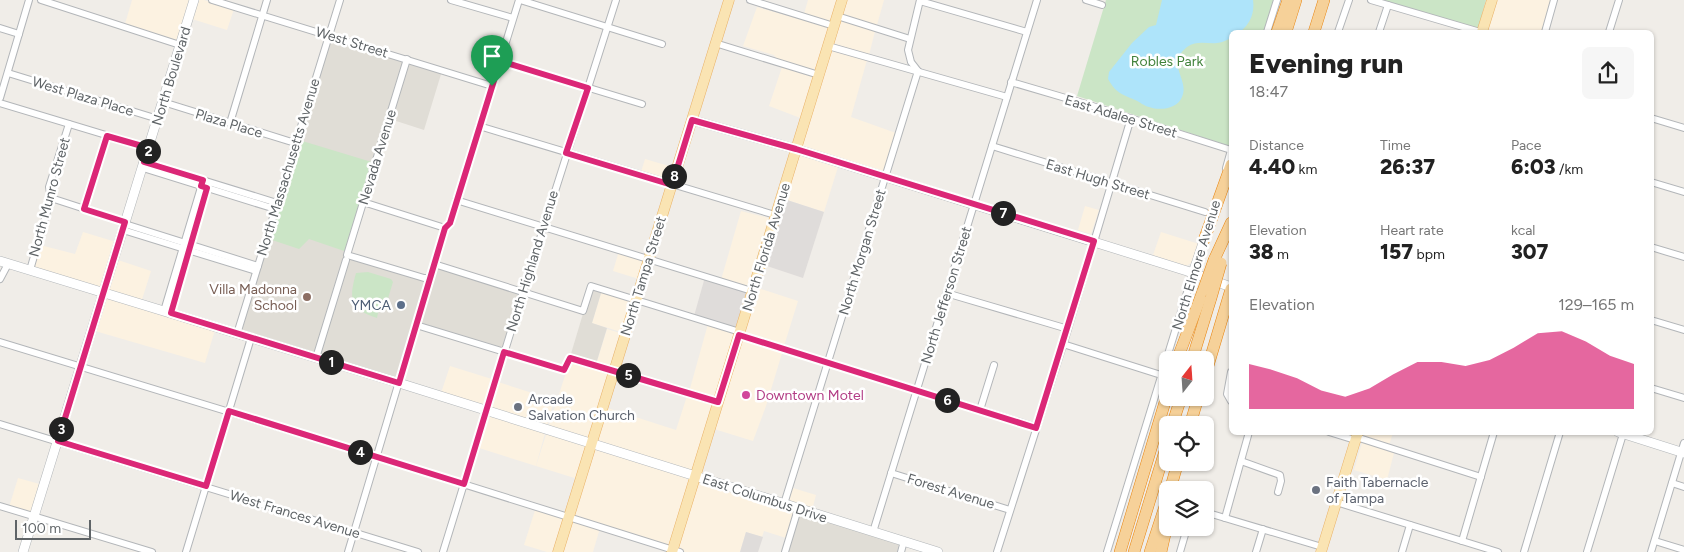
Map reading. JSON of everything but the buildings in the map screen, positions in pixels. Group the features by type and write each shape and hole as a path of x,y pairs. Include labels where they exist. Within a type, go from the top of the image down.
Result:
{"highway":[{"path":"1278,30 1288,0"},
{"path":"1287,30 1296,0"},
{"path":"1308,30 1316,0"},
{"path":"1315,30 1324,0"},
{"path":"1204,240 1229,171"},
{"path":"1181,351 1207,294 1229,229"},
{"path":"1218,262 1229,233"},
{"path":"1194,351 1207,294"},
{"path":"1213,351 1229,296"},
{"path":"1120,552 1164,406"},
{"path":"1134,552 1159,470"},
{"path":"1150,552 1159,524"},
{"path":"1161,552 1165,536"}],"main road":[{"name":"North Tampa Street","path":"558,552 729,0"},
{"name":"North Florida Avenue","path":"675,551 695,476 842,0"},
{"path":"1482,30 1492,0"},
{"path":"1321,550 1356,437"}],"street":[{"path":"0,98 29,0"},
{"path":"41,0 180,45"},
{"name":"North Boulevard","path":"23,552 194,0"},
{"name":"West Street","path":"212,0 492,86"},
{"path":"230,123 267,0"},
{"name":"North Massachusetts Avenue","path":"237,334 340,0"},
{"path":"451,0 513,18"},
{"path":"348,552 445,228 450,223 519,0 662,44"},
{"name":"North Highland Avenue","path":"443,552 566,153 616,0"},
{"path":"750,0 910,39"},
{"path":"918,71 911,62 908,50 920,0 1027,32"},
{"name":"North Jefferson Street","path":"873,532 1037,0"},
{"path":"1086,0 1102,5"},
{"path":"1268,30 1277,0"},
{"path":"1339,30 1349,0"},
{"path":"1371,0 1474,30"},
{"path":"1546,30 1554,0"},
{"path":"1610,30 1619,0"},
{"path":"1380,30 1388,5"},
{"path":"0,28 19,34"},
{"path":"715,43 819,75"},
{"path":"828,46 1007,97"},
{"name":"Nevada Avenue","path":"316,358 408,60"},
{"path":"500,61 642,104"},
{"name":"North Morgan Street","path":"784,504 918,71"},
{"name":"West Plaza Place","path":"8,73 158,119"},
{"name":"East Adalee Street","path":"1011,82 1229,149"},
{"name":"Plaza Place","path":"163,102 295,143"},
{"path":"0,103 149,148"},
{"path":"998,552 1132,118"},
{"path":"1654,119 1684,128"},
{"path":"692,120 796,149 1094,241 1193,273 1229,287"},
{"name":"North Munro Street","path":"30,270 51,198 49,187 69,124"},
{"path":"479,126 775,216"},
{"path":"84,209 107,136"},
{"name":"East Hugh Street","path":"992,146 1205,212"},
{"name":"North Elmore Avenue","path":"1169,351 1229,157"},
{"path":"143,165 276,206"},
{"path":"1654,183 1684,192"},
{"path":"167,312 205,184"},
{"path":"51,198 124,225 257,268"},
{"path":"456,200 752,291"},
{"path":"363,202 445,228"},
{"path":"1654,248 1684,257"},
{"path":"347,257 430,278"},
{"path":"0,279 4,263"},
{"name":"East Columbus Drive","path":"4,263 399,383 938,552"},
{"path":"434,264 583,311 590,286 1036,428"},
{"path":"946,292 1068,329"},
{"path":"1654,321 1684,330"},
{"path":"416,325 564,370 570,358 718,402"},
{"path":"186,552 251,338"},
{"path":"0,342 229,411 675,551"},
{"path":"1063,344 1159,374"},
{"path":"980,410 994,365"},
{"name":"North Elmore Avenue","path":"1107,552 1159,382"},
{"path":"1654,389 1684,398"},
{"name":"West Frances Avenue","path":"0,424 418,552"},
{"path":"1225,518 1249,435"},
{"path":"1462,541 1493,435"},
{"path":"1524,552 1559,435"},
{"path":"1587,552 1619,435"},
{"path":"1628,435 1683,449 1651,552"},
{"path":"1356,437 1480,477"},
{"path":"1241,462 1280,474 1282,478 1278,492"},
{"name":"Forest Avenue","path":"891,473 1010,510"},
{"path":"1672,483 1684,487"},
{"path":"1336,502 1462,541 1483,550 1498,552"},
{"path":"0,506 152,552"},
{"path":"785,552 798,509"},
{"path":"1214,515 1263,529 1321,550"},
{"path":"1402,552 1410,525"},
{"path":"1256,552 1263,529"},
{"path":"1180,552 1185,536"},
{"path":"1655,541 1684,550"},
{"path":"900,552 904,542"}],"shaded area":[{"path":"132,0 191,0 179,41 125,24"},
{"path":"198,0 234,9 227,30 192,19"},
{"path":"808,0 839,0 832,22 804,14"},
{"path":"845,0 884,0 877,25 840,14"},
{"path":"1495,0 1551,0 1542,30 1486,30"},
{"path":"757,7 831,28 817,71 743,46"},
{"path":"838,20 875,31 869,55 832,43"},
{"path":"331,39 442,71 424,130 390,119 348,257 426,281 395,381 241,333"},
{"path":"830,49 867,60 851,117 896,133 883,172 800,147"},
{"path":"782,67 816,77 803,119 769,106"},
{"path":"800,155 838,167 824,212 784,199"},
{"path":"645,159 676,168 671,184 640,175"},
{"path":"784,199 824,212 803,278 764,265"},
{"path":"1085,206 1099,210 1091,234 1078,230"},
{"path":"741,211 769,218 747,288 721,280"},
{"path":"83,232 116,242 102,289 33,268 40,245 75,254"},
{"path":"1161,232 1199,244 1193,262 1186,266 1153,255"},
{"path":"619,251 648,260 642,280 613,271"},
{"path":"118,260 151,271 140,306 215,330 205,363 95,331"},
{"path":"434,265 522,293 504,350 417,322"},
{"path":"705,277 752,292 740,330 694,316"},
{"path":"591,287 602,290 592,323 607,328 596,364 570,357"},
{"path":"758,288 798,301 784,346 744,333"},
{"path":"602,290 635,300 624,333 592,323"},
{"path":"708,324 783,350 753,441 714,429 721,402 689,392"},
{"path":"607,329 620,333 598,405 676,430 687,396 713,404 692,479 794,511 786,538 764,531 762,537 746,532 740,552 685,552 573,517 584,481 536,466 570,360 595,368"},
{"path":"450,366 495,380 486,409 440,396"},
{"path":"498,382 554,400 536,466 479,448"},
{"path":"1364,435 1392,435 1387,451 1394,453 1387,480 1354,470"},
{"path":"18,478 43,485 33,515 9,507"},
{"path":"793,488 816,495 812,510 791,503 789,499"},
{"path":"536,507 600,528 593,552 547,552 524,545"},
{"path":"801,512 899,544 897,552 788,552"},
{"path":"746,532 763,537 758,552 740,552"}],"green space":[{"name":"Robles Park","path":"1106,0 1275,0 1266,30 1229,30 1229,146 1077,96"},
{"path":"1386,0 1486,0 1478,29 1385,2"},
{"path":"299,140 375,163 347,252 309,239 299,249 269,239"},
{"path":"368,272 391,279 393,282 386,305 378,313 377,318 361,311 353,302 352,289 356,273"}],"water":[{"path":"1162,0 1253,0 1251,18 1242,30 1229,30 1229,39 1220,42 1191,45 1181,53 1178,66 1184,91 1182,97 1180,101 1168,108 1158,109 1147,106 1117,91 1108,79 1109,72 1132,43 1149,27 1156,25"}],"place":[{"name":"Villa Madonna School","path":"307,297"},
{"name":"YMCA","path":"401,305"},
{"name":"Downtown Motel","path":"746,395"},
{"name":"Arcade Salvation Church","path":"518,407"},
{"name":"Faith Tabernacle of Tampa","path":"1316,490"}],"route":[{"path":"500,61 588,88 566,153 672,185 692,120 796,149 1094,241 1036,428 739,335 718,402 570,358 564,370 504,352 464,484 229,411 206,486 58,441 125,222 84,209 107,136 149,148 144,162 203,180 201,186 207,188 171,313 399,383 445,228 450,223 492,86 500,61"}]}
